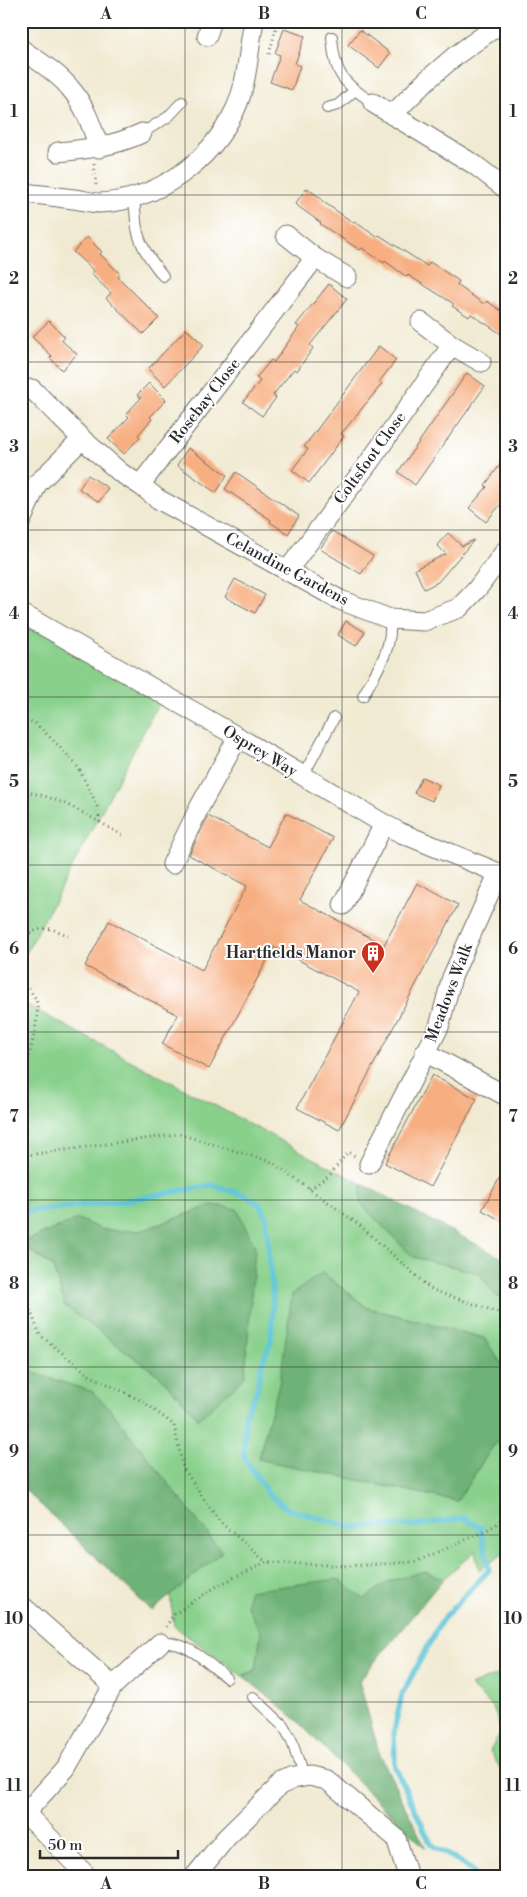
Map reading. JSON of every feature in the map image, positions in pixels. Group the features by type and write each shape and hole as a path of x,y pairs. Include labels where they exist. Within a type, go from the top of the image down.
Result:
{"street":[{"path":"21,193 98,203 133,198 185,172 213,146 235,110 244,79 254,21"},
{"path":"392,115 426,81 455,56 504,21"},
{"path":"21,49 49,68 71,88 90,120 96,148"},
{"path":"373,104 475,165 506,189"},
{"path":"58,152 96,148 124,142 142,133"},
{"path":"286,235 315,258 347,277"},
{"name":"Rosebay Close","path":"140,485 315,258"},
{"path":"421,322 452,345 481,362"},
{"name":"Coltsfoot Close","path":"287,571 370,461 452,345"},
{"path":"32,389 82,440 121,473 140,485"},
{"path":"21,521 37,484 82,440"},
{"name":"Celandine Gardens","path":"140,485 158,499 340,600 390,618 424,621 459,608 477,589 506,550"},
{"name":"Osprey Way","path":"21,613 238,737 384,824 401,833 502,875"},
{"path":"172,864 200,806 238,737"},
{"path":"343,905 384,824"},
{"name":"Meadows Walk","path":"369,1164 439,1027 452,978 502,875"},
{"path":"426,1052 506,1096"},
{"path":"21,1604 113,1686"},
{"path":"87,1876 23,1816 66,1768 113,1686 160,1644"},
{"path":"195,1876 226,1838 280,1785 309,1776 327,1780 396,1838 408,1876"}],"lane":[{"path":"332,37 337,70 355,90 373,104"},
{"path":"327,108 338,105 355,90"},
{"path":"142,133 168,117 182,102"},
{"path":"133,198 136,208 137,229 145,252 163,276"},
{"path":"363,696 390,644 392,633 390,618"},
{"path":"303,776 334,718"},
{"path":"160,1644 175,1643 186,1646 227,1678"},
{"path":"253,1697 283,1725 292,1740 303,1778"}],"path":[{"path":"96,148 98,203"},
{"path":"21,718 35,724 78,767 97,806 100,823"},
{"path":"21,792 35,792 51,798 122,835"},
{"path":"21,938 46,927 68,936"},
{"path":"21,982 37,1002 36,1021 21,1084"},
{"path":"21,1156 179,1134 272,1162 356,1223 432,1290 506,1315"},
{"path":"310,1189 328,1176 348,1152 369,1164"},
{"path":"21,1287 40,1335 89,1375 144,1402 174,1425 183,1468 219,1521 266,1562"},
{"path":"160,1644 167,1623 172,1616 217,1586 266,1562 348,1566 415,1562 484,1532 506,1518"}],"green space":[{"path":"21,618 161,699 21,963"},
{"path":"21,1002 362,1184 360,1203 413,1257 479,1273 495,1295 506,1300 506,1371 484,1338 368,1308 323,1273 280,1381 258,1459 457,1501 493,1446 506,1436 506,1552 479,1570 475,1551 443,1579 425,1571 388,1582 364,1599 247,1606 261,1632 256,1670 242,1676 174,1626 170,1595 221,1552 109,1408 93,1392 21,1369 21,1245 53,1267 65,1306 161,1377 199,1419 212,1205 141,1231 102,1230 78,1219 21,1243"},
{"path":"362,1184 506,1260 506,1300 495,1295 479,1273 413,1257 360,1203"},
{"path":"212,1205 237,1209 255,1247 245,1377 199,1419 161,1377 65,1306 53,1267 21,1243 78,1219 102,1230 141,1231"},
{"path":"322,1273 368,1308 484,1338 506,1371 506,1436 493,1446 457,1501 258,1459 280,1381 292,1294"},
{"path":"21,1369 93,1392 109,1408 222,1552 152,1611 21,1486"},
{"path":"425,1571 443,1579 359,1681 379,1752 426,1849 293,1717 243,1676 256,1670 261,1632 247,1606 249,1591 338,1579 364,1599 388,1582"},
{"path":"506,1669 506,1789 504,1775 490,1751 501,1731 493,1707 470,1686 502,1673"}],"building":[{"path":"284,29 305,36 295,64 300,66 292,90 270,82 280,55 275,53"},
{"path":"360,30 390,53 379,68 348,45"},
{"path":"307,188 354,223 377,237 379,235 427,266 430,262 459,281 457,285 484,304 487,301 506,314 506,337 471,314 469,317 452,306 454,304 408,275 407,277 385,261 384,263 362,248 360,250 320,224 295,204"},
{"path":"87,237 102,252 100,254 120,274 118,277 159,318 143,334 106,298 111,293 91,274 94,271 73,252"},
{"path":"329,284 347,299 310,345 313,348 297,371 294,369 273,395 276,398 262,416 243,402 260,381 256,378 271,360 274,362 299,327 296,325"},
{"path":"49,321 65,337 61,340 77,354 62,370 50,358 52,356 32,337"},
{"path":"186,329 204,345 165,386 148,369"},
{"path":"379,346 396,360 379,382 382,384 341,434 344,436 309,483 292,470 308,449 304,447"},
{"path":"467,373 485,386 415,485 398,472"},
{"path":"149,383 166,400 150,417 152,419 138,435 140,437 124,454 108,439 129,417 126,414 141,398 137,395"},
{"path":"188,448 227,475 216,493 177,465"},
{"path":"506,457 506,498 486,522 469,508 487,487 485,485"},
{"path":"236,472 299,516 288,534 270,522 271,520 225,489"},
{"path":"88,475 108,488 99,502 79,489"},
{"path":"332,531 373,556 361,574 320,549"},
{"path":"448,533 462,546 474,540 438,582 424,589 415,569 446,554 437,545"},
{"path":"235,579 265,595 255,613 225,597"},
{"path":"346,621 365,632 356,646 338,635"},
{"path":"422,777 439,785 432,801 414,793"},
{"name":"Hartfields Manor","path":"286,813 333,838 300,900 384,945 417,883 458,905 339,1130 297,1108 359,992 274,947 209,1069 162,1044 178,1015 85,966 109,921 202,970 247,886 189,855 208,816 268,847"},
{"path":"432,1075 477,1099 430,1187 385,1163"},
{"path":"506,1166 506,1223 482,1210"}],"waterway":[{"path":"21,1212 123,1201 212,1185 245,1195 259,1204 266,1215 273,1301 271,1341 262,1364 256,1393 245,1414 244,1457 269,1495 288,1509 351,1527 420,1525 464,1518 481,1528 489,1570 442,1620 402,1694 394,1731 395,1767 431,1844 472,1870 476,1876"}],"place":[{"name":"Hartfields Manor","path":"373,974"}]}
